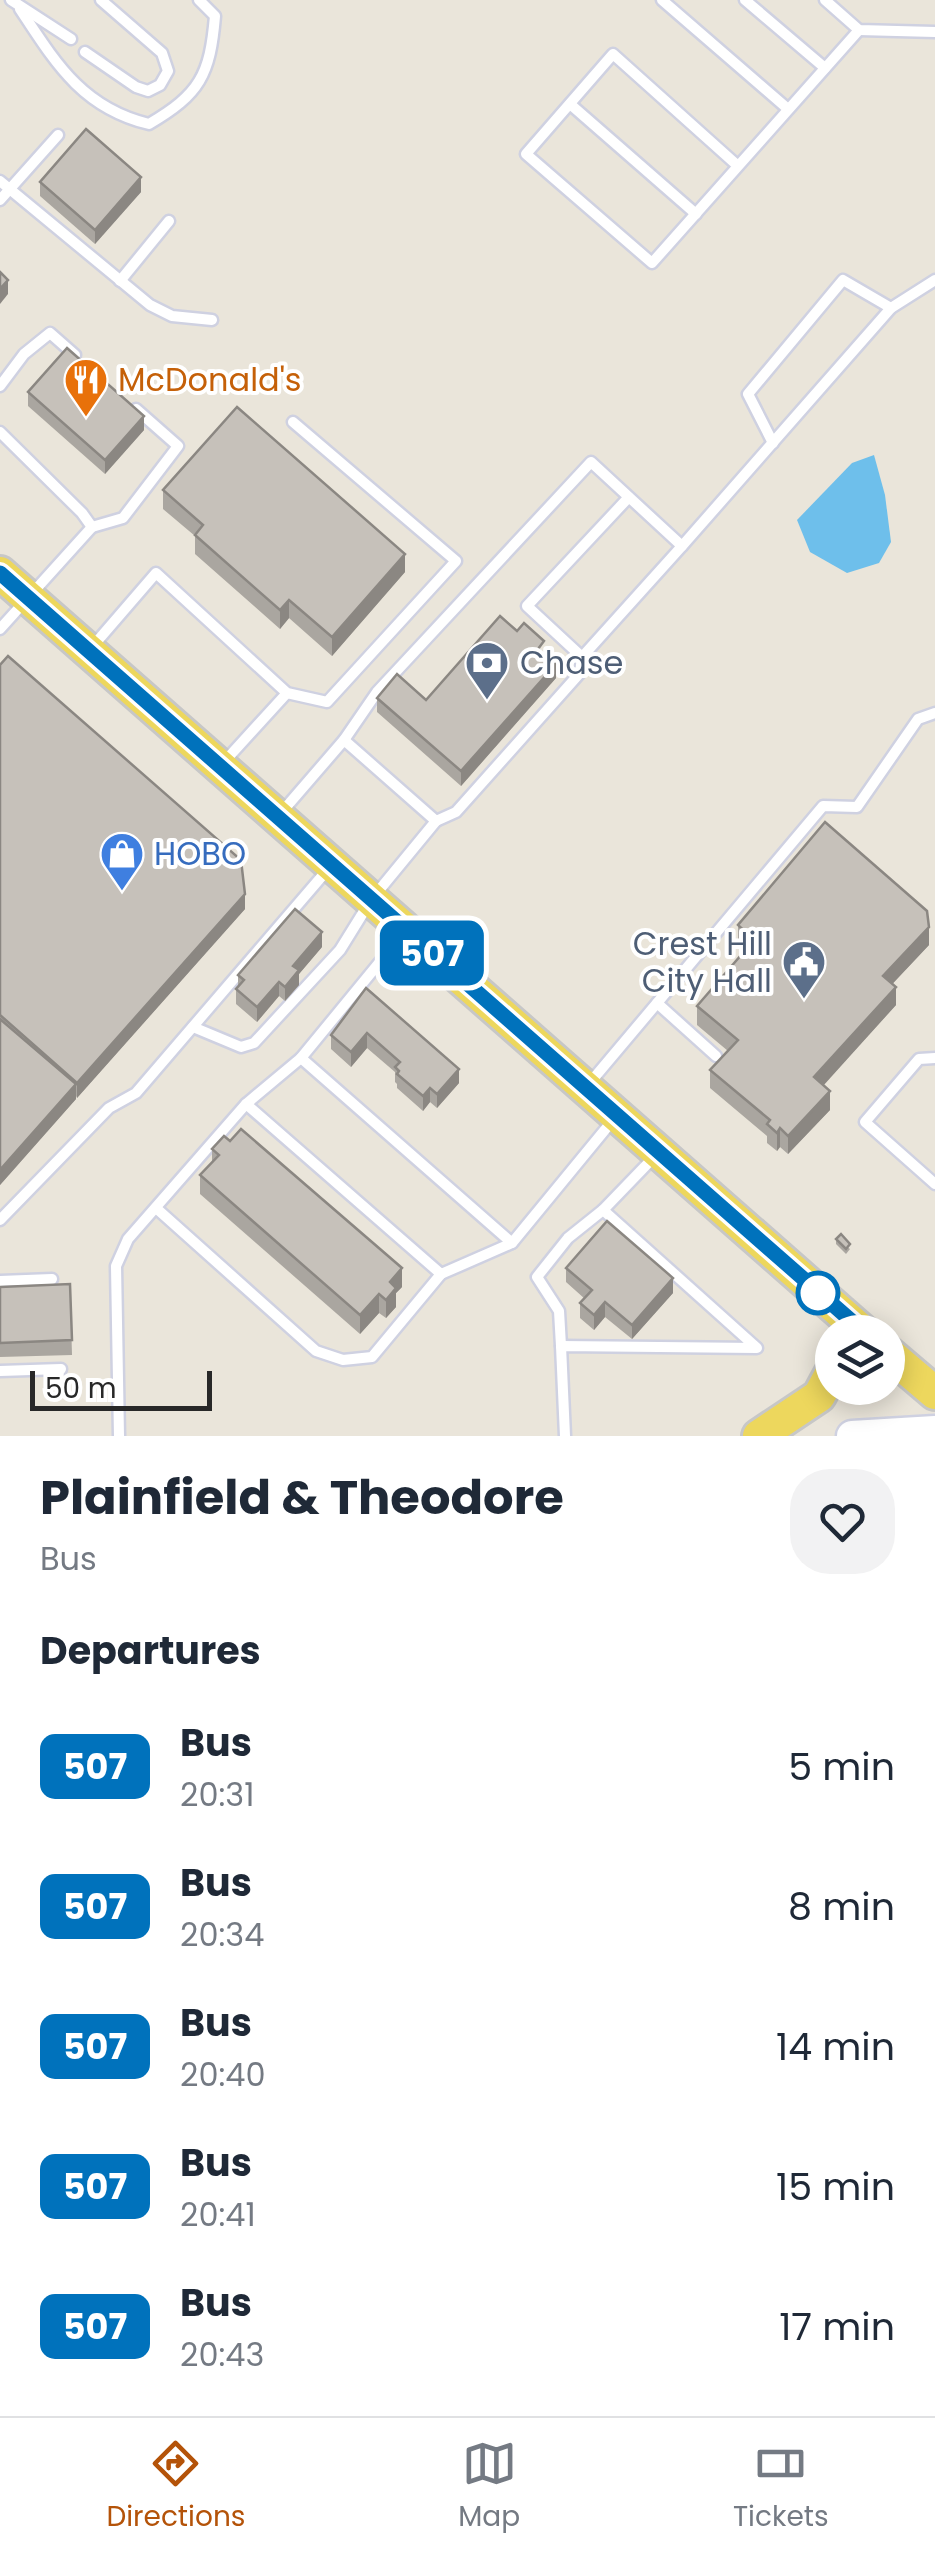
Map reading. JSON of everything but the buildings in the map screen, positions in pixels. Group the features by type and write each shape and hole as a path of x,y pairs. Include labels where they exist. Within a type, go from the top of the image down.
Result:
{"main road":[{"path":"0,573 586,1088 837,1315"},
{"path":"905,1367 935,1393"},
{"path":"759,1436 815,1399"},
{"path":"852,1436 935,1431"}],"lane":[{"path":"85,52 148,91 160,85 168,71 162,53 101,0"},
{"path":"116,0 116,13"},
{"path":"16,4 59,68 94,101 124,118 149,124 182,104 212,52 215,16 199,0"},
{"path":"662,0 788,110"},
{"path":"744,0 825,68"},
{"path":"825,0 859,30 935,32"},
{"path":"16,4 70,39"},
{"path":"738,166 613,54 526,154 652,262 696,214 859,30"},
{"path":"570,104 696,214"},
{"path":"0,200 58,135"},
{"path":"0,181 150,305 172,316 212,320"},
{"path":"120,281 169,221"},
{"path":"772,443 748,394 844,280 891,308"},
{"path":"193,1027 240,1047 254,1042 340,950 371,900 436,820 456,812 580,673 582,656 891,308 935,280"},
{"path":"0,386 24,354 50,333 78,358"},
{"path":"0,630 92,526 122,518 178,446 121,396"},
{"path":"89,651 156,573 288,693 327,702 456,560 292,422"},
{"path":"0,432 92,526"},
{"path":"277,817 344,740 378,692 591,462 682,546"},
{"path":"582,656 526,606 629,498"},
{"path":"220,766 288,693"},
{"path":"586,1088 824,806 856,807 918,718 935,712"},
{"path":"344,740 436,820"},
{"path":"0,1220 109,1108 136,1093 332,865"},
{"path":"119,1436 116,1266 128,1239 246,1104 301,1058 406,930"},
{"path":"657,1003 716,1056"},
{"path":"301,1058 512,1243"},
{"path":"935,1058 919,1059 865,1122 935,1184"},
{"path":"246,1104 441,1274"},
{"path":"156,1208 316,1351 343,1360 372,1357 441,1274 512,1243 616,1116"},
{"path":"565,1436 559,1311 537,1276 568,1238 603,1210 658,1153"},
{"path":"562,1346 758,1348 603,1210"},
{"path":"0,1280 52,1278"},
{"path":"0,1371 61,1368"}],"water":[{"path":"874,455 885,495 891,542 879,563 847,573 810,552 797,520 852,463"}],"bus line":[{"name":"507","path":"0,573 845,1315"}],"place":[{"name":"McDonald's","path":"86,418"},
{"name":"Chase","path":"487,701"},
{"name":"HOBO","path":"122,892"},
{"name":"Crest Hill City Hall","path":"804,1000"}]}
